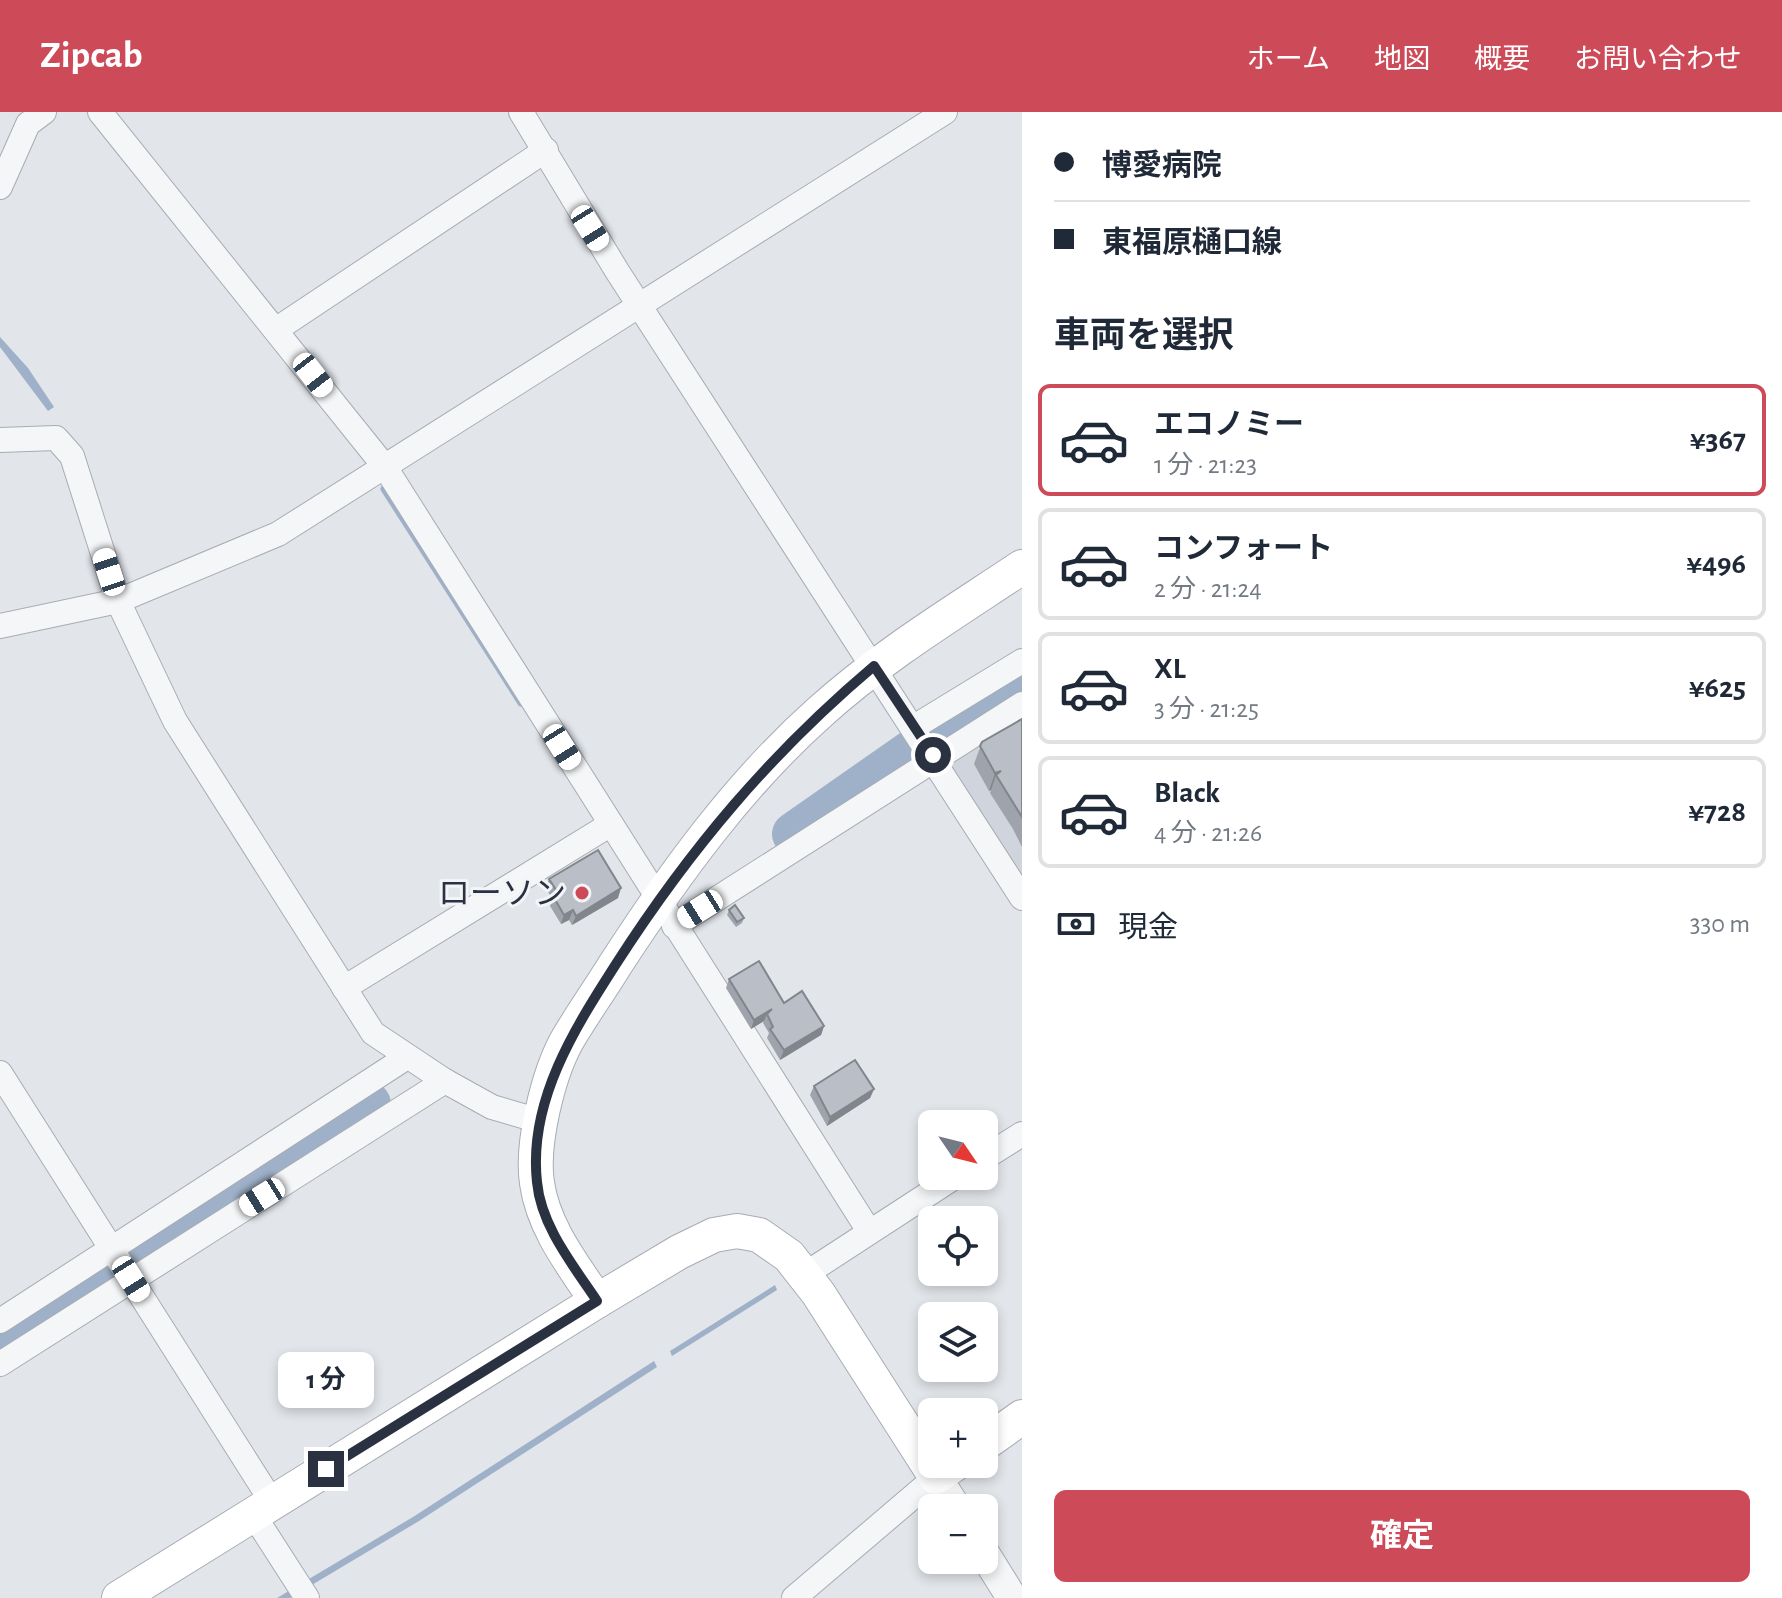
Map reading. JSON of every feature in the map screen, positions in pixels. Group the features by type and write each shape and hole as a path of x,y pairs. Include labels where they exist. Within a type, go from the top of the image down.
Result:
{"main road":[{"path":"597,1301 556,1240 537,1183 540,1121 565,1044 666,912 695,848 767,765 819,713 874,666 1022,567"},
{"path":"119,1598 597,1301 714,1235 737,1231 759,1235 789,1256 918,1432"},
{"path":"998,1434 1022,1417"}],"street":[{"path":"0,187 28,124 44,112"},
{"path":"100,112 385,467 869,1231"},
{"path":"521,112 638,303 916,729 1022,898"},
{"path":"0,626 118,601 278,534 638,303 945,112"},
{"path":"277,329 546,150"},
{"path":"0,440 56,438 72,456 118,601 175,721 373,1033 445,1081 492,1107 540,1121"},
{"path":"916,729 1022,661"},
{"path":"666,912 1022,704"},
{"path":"344,988 611,824"},
{"path":"0,1321 407,1057"},
{"path":"0,1073 131,1279 262,1508 302,1591"},
{"path":"0,1364 445,1081"},
{"path":"998,1149 1022,1134"},
{"path":"804,1275 934,1190"},
{"path":"794,1598 936,1478"},
{"path":"997,1574 1012,1598"}],"shaded area":[{"path":"1022,713 1022,882 948,767 950,759"}],"water":[{"path":"0,337 28,368 54,407 48,411 0,347"},
{"path":"775,1285 777,1290 672,1356 670,1351"},
{"path":"654,1361 657,1367 419,1521 290,1598 277,1598 413,1517"}],"building":[{"path":"1022,719 1022,817 996,775 1001,771 995,773 980,746"},
{"name":"ローソン","path":"598,850 621,888 576,916 573,910 564,915 553,896 558,893 549,879"},
{"path":"735,905 744,918 737,922 729,910"},
{"path":"759,961 784,1003 802,991 824,1026 784,1050 770,1029 773,1027 767,1014 772,1009 754,1020 729,979"},
{"path":"855,1060 874,1089 830,1117 814,1086"}],"waterway":[{"path":"384,489 521,703"},
{"path":"794,834 950,725 1022,679"},
{"path":"0,1337 369,1104"}],"place":[{"name":"ローソン","path":"582,893"}],"route":[{"path":"326,1469 597,1301 556,1240 537,1183 540,1121 565,1044 658,899 695,848 767,765 819,713 874,666 933,755"}]}
